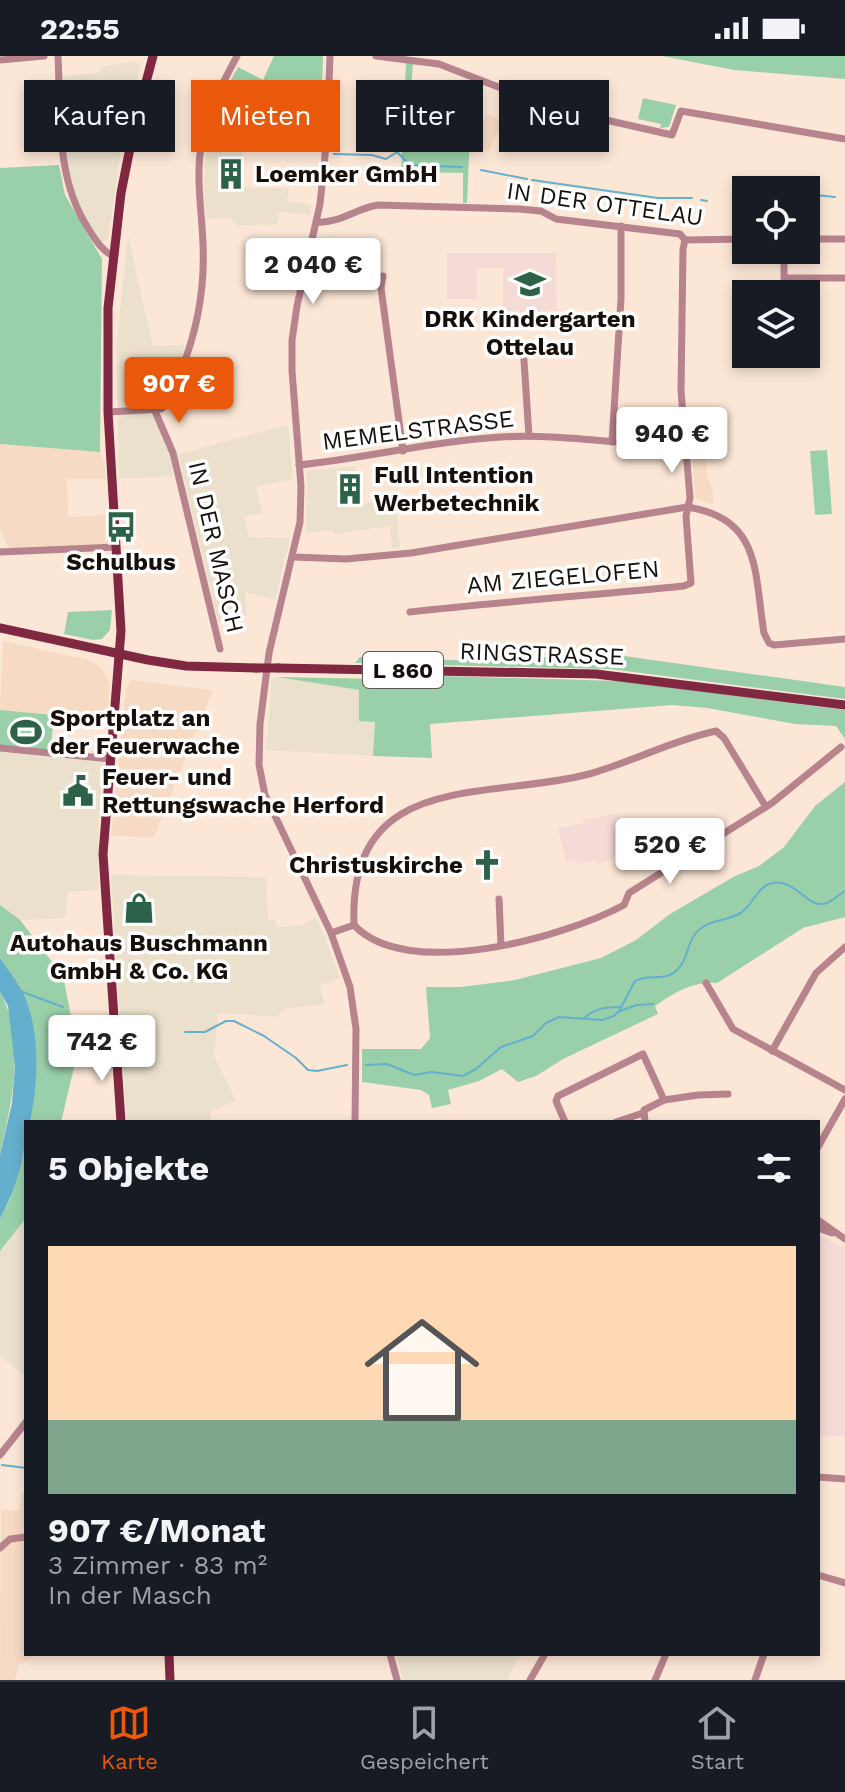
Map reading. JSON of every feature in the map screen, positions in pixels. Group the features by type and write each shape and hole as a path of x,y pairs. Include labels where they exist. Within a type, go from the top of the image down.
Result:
{"main road":[{"path":"121,1120 103,854 121,655 108,412 107,330 113,256 128,154 153,56"},
{"name":"RINGSTRASSE","path":"0,628 186,666 596,674 845,705"},
{"path":"169,1656 170,1680"}],"street":[{"path":"0,60 44,56"},
{"path":"58,56 68,189 98,244 113,256"},
{"path":"108,412 155,411 166,405 183,367 196,326 203,272 199,182 202,140 212,104 237,56"},
{"path":"330,56 326,147 317,222 292,340 301,510 294,557 274,629 265,680 260,724 260,774 265,795 331,933 346,973 355,1011 355,1120"},
{"path":"376,56 439,64 553,108 672,135 681,111 845,139"},
{"name":"IN DER OTTELAU","path":"317,222 331,222 378,205 541,211 556,219 680,234 685,240 732,239"},
{"path":"612,442 623,250 621,226"},
{"path":"820,239 845,239"},
{"path":"685,240 680,367 690,498 687,507"},
{"path":"784,264 784,278 845,278"},
{"path":"383,276 381,288 403,451"},
{"path":"523,346 529,436"},
{"name":"IN DER MASCH","path":"155,411 173,453 220,649"},
{"name":"MEMELSTRASSE","path":"299,465 480,439 529,436 686,445"},
{"path":"294,557 346,559 411,553 687,507 717,514 743,534 752,559 764,633 769,643 845,639"},
{"name":"AM ZIEGELOFEN","path":"410,612 689,585 692,578 687,507"},
{"path":"0,552 116,547"},
{"path":"354,925 359,871 376,839 400,815 437,797 589,774 716,731 724,738 766,807"},
{"path":"354,925 373,939 424,953 461,952 568,928 624,905 629,893 766,807 841,747"},
{"path":"0,748 111,759"},
{"path":"499,899 501,945"},
{"path":"331,933 354,925"},
{"path":"772,1051 816,973 845,947"},
{"path":"706,983 733,1029 845,1090"},
{"path":"564,1120 556,1101 558,1096 643,1054 664,1100"},
{"path":"644,1118 664,1100 728,1094"},
{"path":"820,1144 845,1099"},
{"path":"820,1221 841,1237"},
{"path":"820,1229 841,1237"},
{"path":"0,1455 24,1425"},
{"path":"820,1477 845,1479"},
{"path":"0,1548 10,1539 24,1537"},
{"path":"820,1576 845,1583"},
{"path":"391,1656 397,1680"},
{"path":"530,1680 544,1656"},
{"path":"655,1680 665,1656"},
{"path":"755,1680 763,1656"}],"shaded area":[{"path":"134,61 141,64 137,80 61,80 61,76 99,73 100,67"},
{"path":"486,114 499,119 499,134 489,152 483,149"},
{"path":"66,152 121,152 108,240 101,242 81,213"},
{"path":"206,152 242,152 244,188 289,188 287,201 311,205 310,215 279,212 277,224 237,226 231,218 207,219 204,194"},
{"path":"128,236 153,346 185,345 174,380 156,417 171,457 173,476 119,479 116,348"},
{"name":"DRK Kindergarten Ottelau","path":"447,253 556,253 557,315 503,315 503,268 477,268 477,299 447,299"},
{"path":"288,425 293,479 256,487 262,513 244,517 249,537 290,538 275,599 245,592 247,615 218,622 178,454"},
{"path":"704,443 713,504 695,496 691,444"},
{"path":"0,444 100,452 106,479 67,479 68,517 107,515 109,544 9,549 0,529"},
{"path":"355,466 360,504 395,499 400,547 392,548 390,526 334,534 333,530 306,533 307,471"},
{"path":"3,641 85,659 99,666 109,683 108,720 0,710"},
{"path":"277,677 359,690 375,722 373,756 266,750 272,679"},
{"path":"131,680 213,690 154,837 111,836 126,688"},
{"path":"0,751 104,761 98,828 98,890 68,892 65,918 20,920 0,905"},
{"path":"618,814 628,851 599,865 596,860 578,864 576,860 566,862 558,828"},
{"path":"111,875 266,877 268,920 275,920 277,927 301,925 316,917 340,978 320,985 324,1004 283,1009 278,1017 218,1013 214,1056 236,1101 211,1111 211,1120 127,1120"},
{"path":"24,1221 24,1375 0,1356 0,1251"},
{"path":"820,1235 845,1248 845,1436 820,1437"},
{"path":"21,1493 24,1493 24,1656 32,1656 19,1665 15,1680 0,1680 1,1510 20,1510"},
{"path":"397,1656 519,1656 507,1680 403,1680"}],"green space":[{"path":"274,56 323,56 322,80 263,80"},
{"path":"662,56 845,56 845,79 734,70"},
{"path":"406,62 413,63 412,80 405,80"},
{"path":"238,67 263,80 231,80"},
{"path":"643,98 676,105 669,127 660,128 661,124 638,119"},
{"path":"402,152 469,152 467,203 463,203 463,173 401,172"},
{"path":"59,165 65,195 102,259 100,452 0,444 0,168"},
{"path":"827,450 832,514 815,515 810,451"},
{"path":"112,610 110,630 102,639 64,634 68,612"},
{"path":"617,655 845,687 845,699 610,669 355,663 360,657 539,663 540,657 614,660"},
{"path":"442,676 619,681 845,710 845,739 836,726 795,724 672,705 430,724 432,758 373,756 375,722 359,721 359,690 277,677 430,680"},
{"name":"Sportplatz an der Feuerwache","path":"0,710 54,715 50,756 0,751"},
{"path":"845,782 845,917 803,928 717,983 700,984 677,992 655,1006 658,1014 563,1059 536,1076 518,1082 502,1069 479,1081 448,1090 451,1104 432,1108 429,1095 421,1090 362,1082 362,1049 421,1049 430,1038 426,987 461,987 515,980 601,958 636,940 670,914 735,876 759,866 784,847 815,806"},
{"path":"0,905 20,920 63,976 78,1051 61,1120 30,1120 36,1063 24,996 0,958"},
{"path":"0,992 13,1031 15,1052 12,1094 0,1155"},
{"path":"24,1147 24,1221 0,1251 0,1219 10,1199"}],"water":[{"path":"0,958 22,990 29,1010 35,1042 36,1075 30,1120 24,1120 22,1160 0,1219 0,1155 12,1103 15,1066 8,1006 0,992"}],"waterway":[{"path":"334,154 372,155 386,159 397,152 410,165 462,167"},
{"path":"481,170 527,179"},
{"path":"532,180 658,198 692,198"},
{"path":"820,195 835,197"},
{"path":"701,200 707,201"},
{"path":"366,1065 387,1064 414,1075 432,1072 463,1076 501,1047 533,1036 546,1023 559,1017 602,1020 614,1016 635,981 666,976 676,971 699,929 739,914 769,884 785,884 818,904 827,903 845,891"},
{"path":"20,991 63,1007"},
{"path":"620,1011 653,1004"},
{"path":"583,1019 601,1009 620,1007"},
{"path":"185,1032 205,1032 226,1021 234,1021 264,1036 308,1070 347,1065"},
{"path":"2,1465 24,1468"}],"place":[{"name":"Loemker GmbH","path":"231,174"},
{"name":"DRK Kindergarten Ottelau","path":"530,284"},
{"name":"Full Intention Werbetechnik","path":"350,489"},
{"name":"Schulbus","path":"121,527"},
{"name":"Sportplatz an der Feuerwache","path":"26,732"},
{"name":"Feuer- und Rettungswache Herford","path":"78,791"},
{"name":"Christuskirche","path":"487,865"},
{"name":"Autohaus Buschmann GmbH & Co. KG","path":"139,908"}]}
